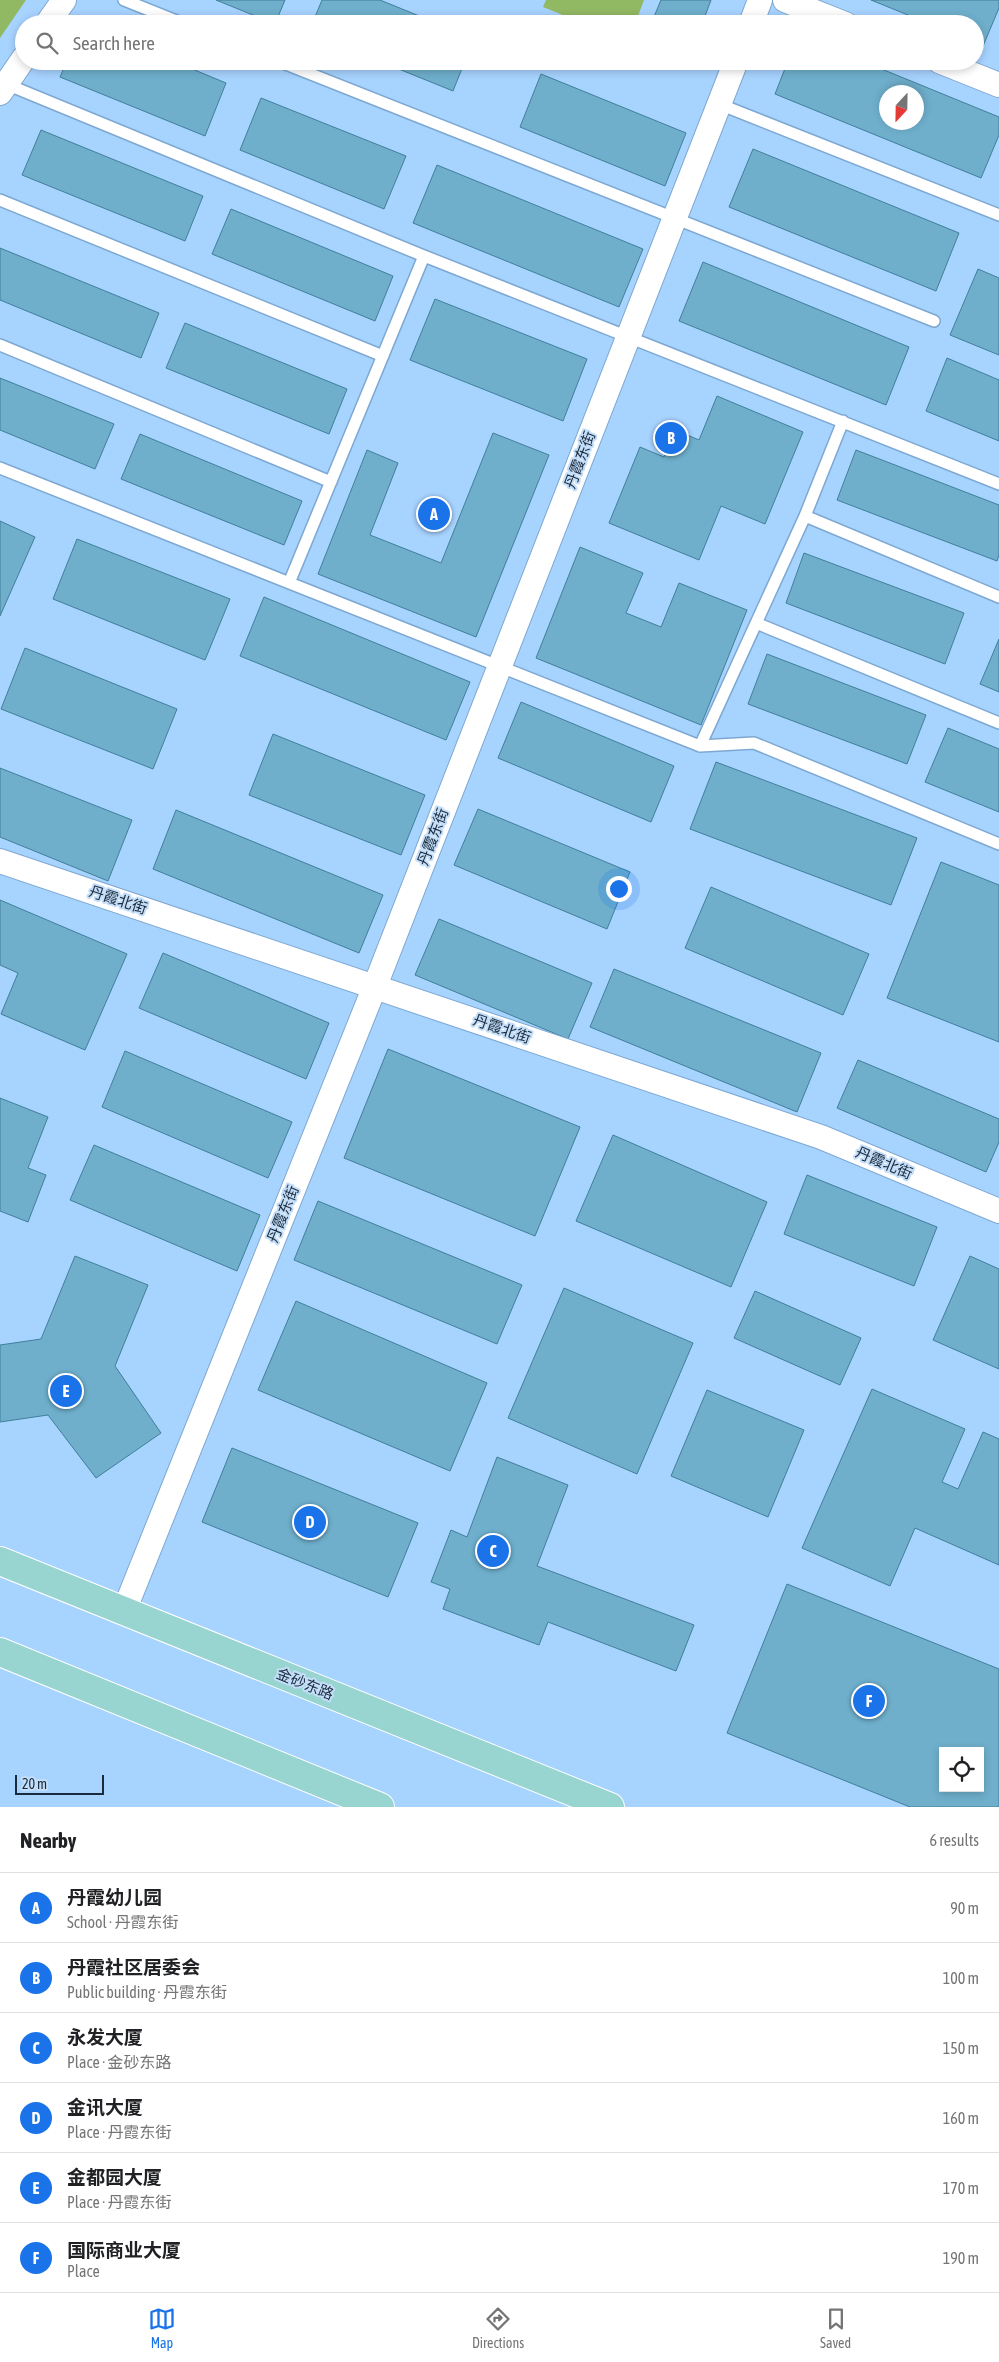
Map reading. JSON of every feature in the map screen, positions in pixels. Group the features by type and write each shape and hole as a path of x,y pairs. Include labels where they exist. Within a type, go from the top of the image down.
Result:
{"main road":[{"name":"金砂东路","path":"0,1561 610,1807"},
{"path":"0,1652 380,1807"}],"street":[{"path":"53,15 64,0"},
{"path":"754,15 760,0"},
{"path":"785,0 822,15"},
{"path":"3,88 16,70"},
{"name":"丹霞东街","path":"124,1611 375,986 732,70"},
{"path":"962,70 999,85"},
{"name":"丹霞北街","path":"0,861 820,1137 996,1203"}],"lane":[{"path":"124,0 162,15"},
{"path":"300,70 674,220 934,321"},
{"path":"3,88 999,484"},
{"path":"719,104 999,215"},
{"path":"0,200 383,356"},
{"path":"289,583 424,256"},
{"path":"0,345 331,482"},
{"path":"700,746 805,516 844,421"},
{"path":"0,468 700,746 754,743 999,844"},
{"path":"805,516 999,597"},
{"path":"756,623 999,723"}],"green space":[{"path":"0,0 26,0 15,15 0,38"},
{"path":"546,0 644,0 638,15 563,15 543,7"}],"building":[{"path":"216,0 285,0 279,15 253,15"},
{"path":"322,0 380,0 417,15 316,15"},
{"path":"661,0 711,0 705,15 655,15"},
{"path":"871,0 999,0 999,8 984,44 984,15 908,15"},
{"path":"63,70 195,70 226,83 205,136 60,77"},
{"path":"401,70 461,70 453,91"},
{"path":"784,70 884,70 921,85 879,85 879,130 924,130 924,86 999,117 999,135 981,178 775,94"},
{"path":"541,74 686,133 665,186 520,127"},
{"path":"261,98 406,156 384,209 240,150"},
{"path":"41,130 203,196 185,241 22,175"},
{"path":"753,149 959,233 936,291 729,207"},
{"path":"437,165 643,249 619,307 413,223"},
{"path":"231,209 393,276 375,321 212,254"},
{"path":"0,248 159,313 141,358 0,300"},
{"path":"703,262 909,347 886,405 679,321"},
{"path":"978,269 999,278 999,355 950,335"},
{"path":"435,299 587,359 563,421 410,360"},
{"path":"185,323 347,389 329,434 166,368"},
{"path":"947,358 999,380 999,441 926,411"},
{"path":"0,378 114,424 95,469 0,430"},
{"path":"717,396 803,432 765,524 721,506 699,560 609,523 640,447 664,457 675,430 699,440"},
{"path":"493,433 549,455 476,637 318,574 367,450 398,463 370,535 441,563"},
{"path":"140,434 302,501 284,545 121,479"},
{"path":"856,450 999,505 999,555 997,561 837,500"},
{"path":"0,521 35,537 0,616"},
{"path":"77,539 230,599 205,660 53,599"},
{"path":"580,547 643,573 626,613 661,627 679,583 747,610 701,725 536,658"},
{"path":"804,553 964,613 945,664 786,603"},
{"path":"264,597 470,682 446,740 240,656"},
{"path":"999,639 999,692 980,684"},
{"path":"25,648 177,709 153,769 1,709"},
{"path":"767,654 926,715 907,764 748,704"},
{"path":"521,702 674,766 651,822 498,758"},
{"path":"948,728 999,749 999,812 925,782"},
{"path":"273,734 425,795 401,855 249,795"},
{"path":"716,762 917,838 891,905 690,829"},
{"path":"0,768 132,820 108,881 0,837"},
{"path":"478,809 630,872 607,929 454,865"},
{"path":"176,810 383,895 359,953 153,869"},
{"path":"941,862 999,885 999,1042 887,998"},
{"path":"711,887 869,954 843,1015 685,948"},
{"path":"0,900 127,954 85,1050 1,1014 18,973 0,965"},
{"path":"439,919 592,983 568,1039 415,975"},
{"path":"163,953 329,1023 306,1079 139,1008"},
{"path":"614,969 821,1053 797,1112 590,1027"},
{"path":"388,1049 580,1127 535,1236 344,1158"},
{"path":"125,1051 292,1122 268,1178 102,1107"},
{"path":"858,1060 999,1119 999,1142 986,1172 837,1108"},
{"path":"0,1098 48,1117 28,1168 46,1175 28,1222 0,1211"},
{"path":"613,1135 767,1202 731,1287 576,1221"},
{"path":"94,1145 260,1215 237,1271 70,1200"},
{"path":"807,1175 937,1227 914,1286 784,1234"},
{"path":"318,1201 522,1285 497,1344 294,1260"},
{"path":"75,1256 148,1285 115,1366 161,1433 96,1478 48,1415 0,1422 0,1345 41,1339"},
{"path":"970,1256 999,1269 999,1369 933,1340"},
{"path":"564,1288 693,1343 637,1474 508,1418"},
{"path":"755,1291 861,1338 840,1385 734,1338"},
{"path":"296,1301 487,1383 450,1471 258,1390"},
{"path":"872,1389 965,1429 942,1482 958,1489 983,1432 999,1439 999,1565 915,1528 890,1586 802,1548"},
{"path":"707,1390 804,1430 768,1517 671,1476"},
{"path":"232,1448 418,1523 388,1597 202,1522"},
{"path":"497,1457 568,1485 537,1566 694,1625 676,1671 548,1622 539,1645 443,1609 450,1589 431,1582 451,1530 467,1537"},
{"path":"787,1584 999,1669 999,1807 910,1807 727,1733"}],"place":[{"name":"丹霞社区居委会","path":"671,438"},
{"name":"丹霞幼儿园","path":"434,514"},
{"name":"金都园大厦","path":"66,1391"},
{"name":"金讯大厦","path":"310,1522"},
{"name":"永发大厦","path":"493,1551"},
{"name":"国际商业大厦","path":"869,1701"}]}
